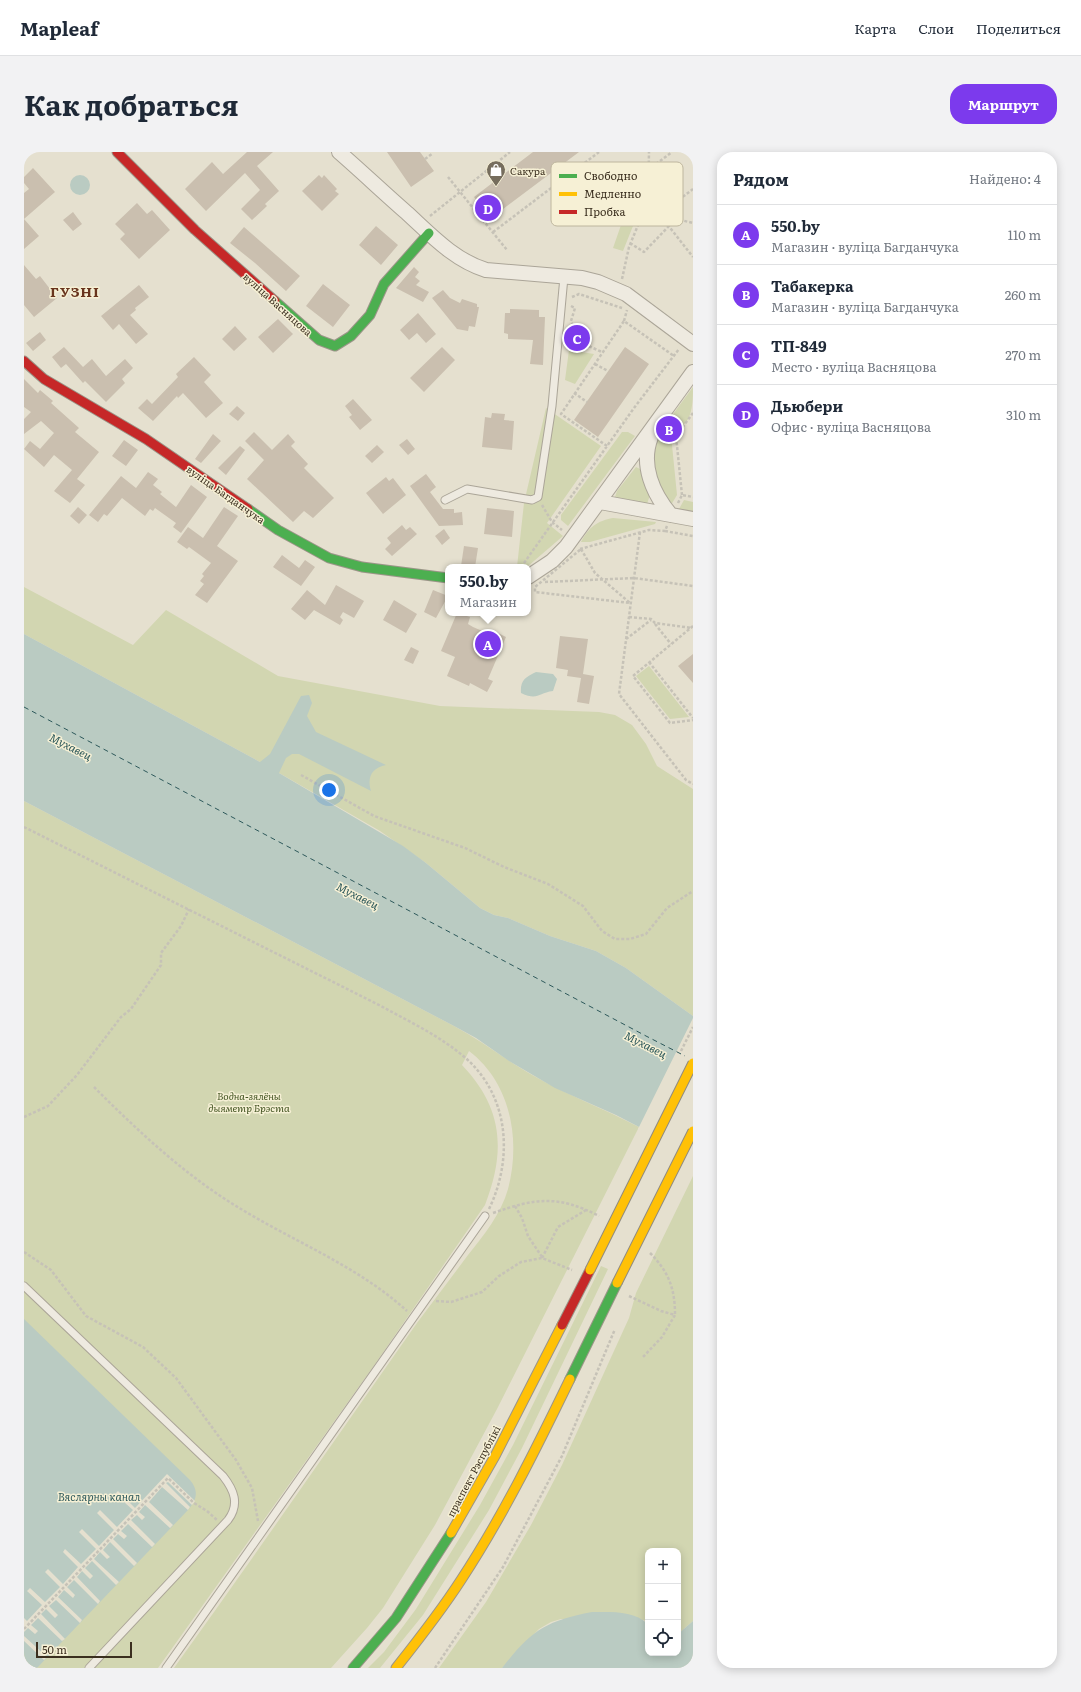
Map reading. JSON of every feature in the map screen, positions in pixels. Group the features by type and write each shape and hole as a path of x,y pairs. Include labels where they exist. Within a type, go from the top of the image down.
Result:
{"main road":[{"name":"вуліца Васняцова","path":"117,152 195,230 319,340 326,344 335,346 343,342 365,322 375,306 384,284 429,233"},
{"name":"вуліца Багданчука","path":"24,361 44,379 146,439 278,530 329,558 362,566 445,578"},
{"name":"праспект Рэспублікі","path":"353,1668 408,1602 454,1530 590,1270 693,1063"},
{"path":"396,1668 414,1648 450,1596 489,1534 520,1478 693,1131"}],"street":[{"path":"339,152 448,250 474,266 501,271 564,276 598,282 626,294 693,344"},
{"path":"534,579 542,569 560,554 600,502 693,372"},
{"path":"657,423 647,448 646,463 657,497 672,516"},
{"path":"600,502 693,519"}],"lane":[{"path":"444,500 467,488 532,500 538,497 552,406 564,276"},
{"path":"166,1668 485,1216"},
{"path":"24,1286 223,1476 233,1491 235,1499 232,1514 228,1520 89,1668"}],"path":[{"path":"430,216 510,152"},
{"path":"586,162 599,152"},
{"path":"648,162 649,152"},
{"path":"658,162 672,152"},
{"path":"425,159 432,154"},
{"path":"448,177 507,250"},
{"path":"493,232 551,188"},
{"path":"683,197 693,189"},
{"path":"683,220 693,222"},
{"path":"622,284 630,243 637,226"},
{"path":"630,243 644,252 669,226 693,257"},
{"path":"602,352 584,344 585,331 573,326 571,321 575,308 569,303 571,298 576,294 626,309 627,313 624,321 560,414 607,446"},
{"path":"624,321 674,356"},
{"path":"524,564 552,522 679,349"},
{"path":"594,364 608,371"},
{"path":"574,394 587,402"},
{"path":"665,531 682,495 676,436 693,413"},
{"path":"682,495 693,497"},
{"path":"538,497 552,522 565,533"},
{"path":"534,579 581,549 640,532 650,530 665,531 693,536"},
{"path":"640,532 619,694 686,780 693,784"},
{"path":"577,546 581,549 591,567 601,580 630,603"},
{"path":"534,579 601,580 634,578 693,586"},
{"path":"534,579 535,592 630,603"},
{"path":"628,617 651,619 671,644"},
{"path":"626,639 651,619"},
{"path":"655,623 692,627"},
{"path":"649,662 693,719 670,723 633,676 649,662 692,627"},
{"path":"301,776 374,816 465,848 504,867 548,884 583,906 602,931 615,939 630,939 646,934 667,908 693,891"},
{"path":"24,827 381,1006 438,1038 463,1056 481,1074 497,1101 503,1132 504,1163 496,1192 485,1216"},
{"path":"24,1117 48,1106 77,1075 121,1017 131,1009 161,965 160,953 181,926 189,910"},
{"path":"94,1087 152,1143 205,1184 266,1224 359,1274 380,1288 413,1317"},
{"path":"485,1216 534,1201 552,1200 574,1205 601,1217"},
{"path":"515,1206 522,1218 528,1236 542,1258"},
{"path":"542,1258 558,1227 586,1210"},
{"path":"643,1357 662,1337 675,1315 675,1296 669,1277 659,1261 649,1251"},
{"path":"24,1252 51,1270 86,1316 143,1347 176,1378 236,1460 252,1488 261,1535"},
{"path":"425,1300 451,1302 482,1292 499,1276 521,1262 542,1258 573,1270"},
{"path":"569,1277 574,1267"},
{"path":"626,1304 631,1290"},
{"path":"628,1296 661,1311 675,1315"},
{"path":"435,1668 503,1567 562,1456 616,1325"},
{"path":"24,1629 168,1478 194,1503 207,1511"}],"green space":[{"path":"621,226 633,226 623,251 613,248"},
{"path":"569,350 594,354 575,384 565,380"},
{"path":"693,387 692,405 689,417 686,422 677,427 668,421"},
{"path":"546,408 601,446 547,523 563,536 530,564 517,564 524,503"},
{"path":"662,429 671,435 677,495 671,505 660,487 655,468 655,449"},
{"path":"622,432 628,432 635,436 568,526 561,520 561,515"},
{"path":"636,467 642,470 650,495 647,504 617,499 615,497 617,491"},
{"path":"684,500 693,502 693,511 679,509"},
{"path":"613,518 656,522 655,524 590,542 581,542 587,532 598,523"},
{"path":"24,587 133,645 166,610 278,676 440,706 599,712 615,715 632,725 646,744 657,766 693,789 693,1016 626,968 596,951 550,936 508,918 494,915 480,908 426,863 380,831 260,762 24,634"},
{"path":"649,666 689,717 670,719 636,676"},
{"name":"Водна-зялёны дыяметр Брэста","path":"24,801 454,1026 547,1083 639,1127 497,1409 435,1525 383,1608 331,1668 174,1668 417,1323 486,1232 496,1216 505,1198 512,1170 512,1132 509,1114 503,1096 495,1079 483,1064 469,1051 462,1065 476,1081 486,1097 493,1114 497,1131 498,1148 496,1166 492,1185 485,1205 373,1367 158,1668 24,1668"},
{"path":"693,1176 693,1621 681,1631 681,1548 645,1548 645,1621 561,1619 551,1622 539,1629 502,1668 439,1668 486,1602 531,1525 562,1465 629,1318 636,1293"},
{"path":"601,1266 608,1269 522,1448 489,1510 423,1615 380,1668 368,1668 384,1652 416,1609 480,1505 513,1445"}],"water":[{"path":"80,175 87,178 90,185 87,192 80,195 73,192 70,185 73,178"},
{"name":"Мухавец","path":"24,634 260,762 270,754 301,696 309,695 312,703 307,716 316,732 386,765 377,768 371,774 371,791 299,754 292,754 286,758 279,773 403,846 480,908 494,915 508,918 550,936 596,951 626,968 693,1016 693,1155 616,1115 555,1088 509,1061 476,1038 454,1026 24,801"},
{"path":"536,672 553,674 557,679 553,691 538,696 531,696 521,693 522,682"},
{"name":"Вяслярны канал","path":"24,1319 190,1480 196,1491 195,1499 188,1510 37,1668 24,1668"},
{"path":"592,1612 606,1612 628,1614 642,1619 645,1622 645,1656 681,1656 681,1631 693,1621 693,1668 502,1668 512,1655 531,1636 551,1624 576,1615"}],"pier":[{"path":"693,1018 693,1157 638,1129"},
{"path":"167,1474 195,1501 192,1505 168,1482 166,1483 190,1507 188,1510 162,1487 149,1502 173,1525 170,1528 145,1505 139,1512 145,1517 142,1520 137,1515 131,1520 155,1544 152,1547 128,1524 121,1531 127,1536 124,1539 118,1534 113,1539 137,1563 134,1566 110,1542 103,1550 110,1557 107,1559 100,1552 94,1559 119,1582 116,1585 92,1561 85,1568 93,1576 90,1579 82,1571 77,1577 100,1601 98,1604 74,1580 67,1587 75,1595 73,1598 64,1590 58,1597 82,1620 80,1623 56,1600 49,1606 58,1615 55,1618 46,1609 41,1614 65,1639 62,1641 38,1618 31,1625 38,1631 35,1634 28,1628 24,1632 24,1618 27,1621 42,1605 27,1591 30,1588 45,1602 60,1587 45,1572 48,1569 63,1584 78,1567 63,1552 65,1549 81,1564 96,1549 79,1532 82,1529 99,1546 114,1530 97,1513 100,1510 117,1527 133,1510 115,1494 118,1491 135,1508"},
{"path":"24,1636 47,1657 44,1660 24,1641"}],"building":[{"path":"247,152 273,152 257,166 279,191 265,204 267,206 252,220 241,209 260,190 245,173 206,211 185,189 212,162 223,174"},
{"path":"387,152 420,152 434,171 411,187"},
{"path":"533,152 579,152 566,162 551,162 551,173 491,218 474,197"},
{"path":"33,168 55,192 24,219 24,193 29,189 24,183 24,177"},
{"path":"319,175 322,178 324,175 337,189 335,191 339,194 322,211 302,191"},
{"path":"137,203 147,214 152,210 170,230 139,259 120,239 125,234 115,224"},
{"path":"73,212 82,224 73,231 63,220"},
{"path":"24,219 39,236 24,249"},
{"path":"376,226 398,245 381,265 359,245"},
{"path":"244,227 300,276 286,291 230,243"},
{"path":"24,265 36,279 40,276 57,298 34,317 24,305"},
{"path":"414,267 419,272 415,277 420,281 416,285 429,292 423,302 396,288"},
{"path":"323,284 350,305 333,327 306,306"},
{"path":"139,285 149,297 135,308 136,310 130,315 148,334 136,344 119,324 113,330 101,316"},
{"path":"443,290 450,298 460,303 462,299 477,304 477,307 479,307 475,327 469,326 468,331 457,329 432,298"},
{"path":"510,309 539,310 539,317 545,317 543,365 530,364 533,340 508,339 508,334 504,333 505,313 510,313"},
{"path":"418,313 436,334 426,343 417,333 409,340 400,330"},
{"path":"278,319 293,334 273,353 258,337"},
{"path":"235,326 247,339 234,351 222,339"},
{"path":"573,329 583,330 581,346 571,345"},
{"path":"40,332 46,340 33,351 26,343"},
{"path":"64,347 83,367 92,359 106,376 125,359 133,368 122,379 125,383 106,402 85,381 83,383 66,364 61,368 52,357"},
{"path":"442,347 455,360 424,392 410,378"},
{"path":"625,347 649,364 598,437 574,420"},
{"path":"194,357 211,375 204,382 223,403 206,418 183,393 178,398 177,396 153,421 138,408 147,399 152,404 178,377 176,374"},
{"path":"24,379 38,393 40,390 53,401 51,403 79,428 75,432 99,452 77,479 85,485 70,503 54,491 72,470 54,455 44,467 24,449 30,441 40,449 54,433 41,421 24,434 24,419 31,412 24,407"},
{"path":"353,399 372,420 360,430 349,417 352,415 345,406"},
{"path":"237,406 245,413 238,421 229,414"},
{"path":"492,413 505,414 504,420 514,421 512,450 482,447 485,417 491,418"},
{"path":"254,432 272,450 288,434 295,442 291,446 308,464 304,468 334,498 313,518 304,511 293,522 247,479 264,460 245,441"},
{"path":"213,434 221,441 201,463 195,459"},
{"path":"407,439 415,449 408,455 399,445"},
{"path":"124,440 138,450 126,466 112,456"},
{"path":"377,445 384,452 372,463 365,456"},
{"path":"240,446 245,450 226,475 218,468"},
{"path":"148,472 158,479 153,485 162,492 160,494 176,507 191,485 207,497 181,533 173,527 176,523 155,508 153,511 150,509 145,516 122,498 107,516 104,514 98,522 89,515 121,476 136,488"},
{"path":"426,474 436,487 430,492 443,509 454,509 454,513 462,512 463,525 439,526 410,486"},
{"path":"386,477 389,481 393,478 406,495 383,514 366,493"},
{"path":"78,507 87,515 79,524 70,516"},
{"path":"224,507 238,516 217,546 238,561 207,603 195,595 204,584 200,581 204,576 202,574 211,563 189,547 187,549 177,542 188,527 203,538"},
{"path":"487,508 514,511 512,537 484,534"},
{"path":"402,525 406,530 410,527 417,534 392,556 385,549 391,543 387,538"},
{"path":"444,529 450,538 442,545 435,536"},
{"path":"464,546 478,548 475,564 461,564"},
{"path":"282,555 299,568 305,560 315,567 301,586 273,567"},
{"path":"336,585 364,601 354,618 343,612 340,617 343,620 340,625 314,610 305,620 291,609 307,590 325,605"},
{"path":"433,590 445,595 445,602 436,618 424,612"},
{"path":"394,600 417,614 406,633 383,620"},
{"path":"456,616 470,617 468,624 473,627 494,636 496,632 506,637 488,679 493,681 487,692 470,683 469,686 447,676 455,657 441,651"},
{"path":"560,636 588,639 583,674 594,676 589,704 577,702 581,678 567,676 568,670 556,668"},
{"path":"411,647 419,651 413,664 404,660"},
{"path":"693,654 693,683 678,666"}],"ferry route":[{"path":"24,707 685,1056"}],"traffic: fast":[{"path":"275,301 319,340 335,346 351,336 370,315 384,284 429,233"},
{"path":"248,509 278,530 329,558 362,567 445,578"},
{"path":"570,1379 617,1283"},
{"path":"353,1668 396,1618 451,1533"}],"traffic: slow":[{"path":"590,1270 693,1063"},
{"path":"617,1283 693,1131"},
{"path":"451,1533 495,1456 562,1325"},
{"path":"396,1668 446,1603 476,1556 519,1481 570,1379"}],"traffic: jam":[{"path":"117,152 195,230 275,301"},
{"path":"24,361 44,379 146,439 248,509"},
{"path":"562,1325 590,1270"}],"place":[{"name":"Сакура","path":"496,187"},
{"name":"Дьюбери","path":"488,208"},
{"name":"ТП-849","path":"577,338"},
{"name":"Табакерка","path":"669,429"},
{"name":"550.by","path":"488,644"}],"district":[{"name":"ГУЗНІ","path":"75,291"}]}
